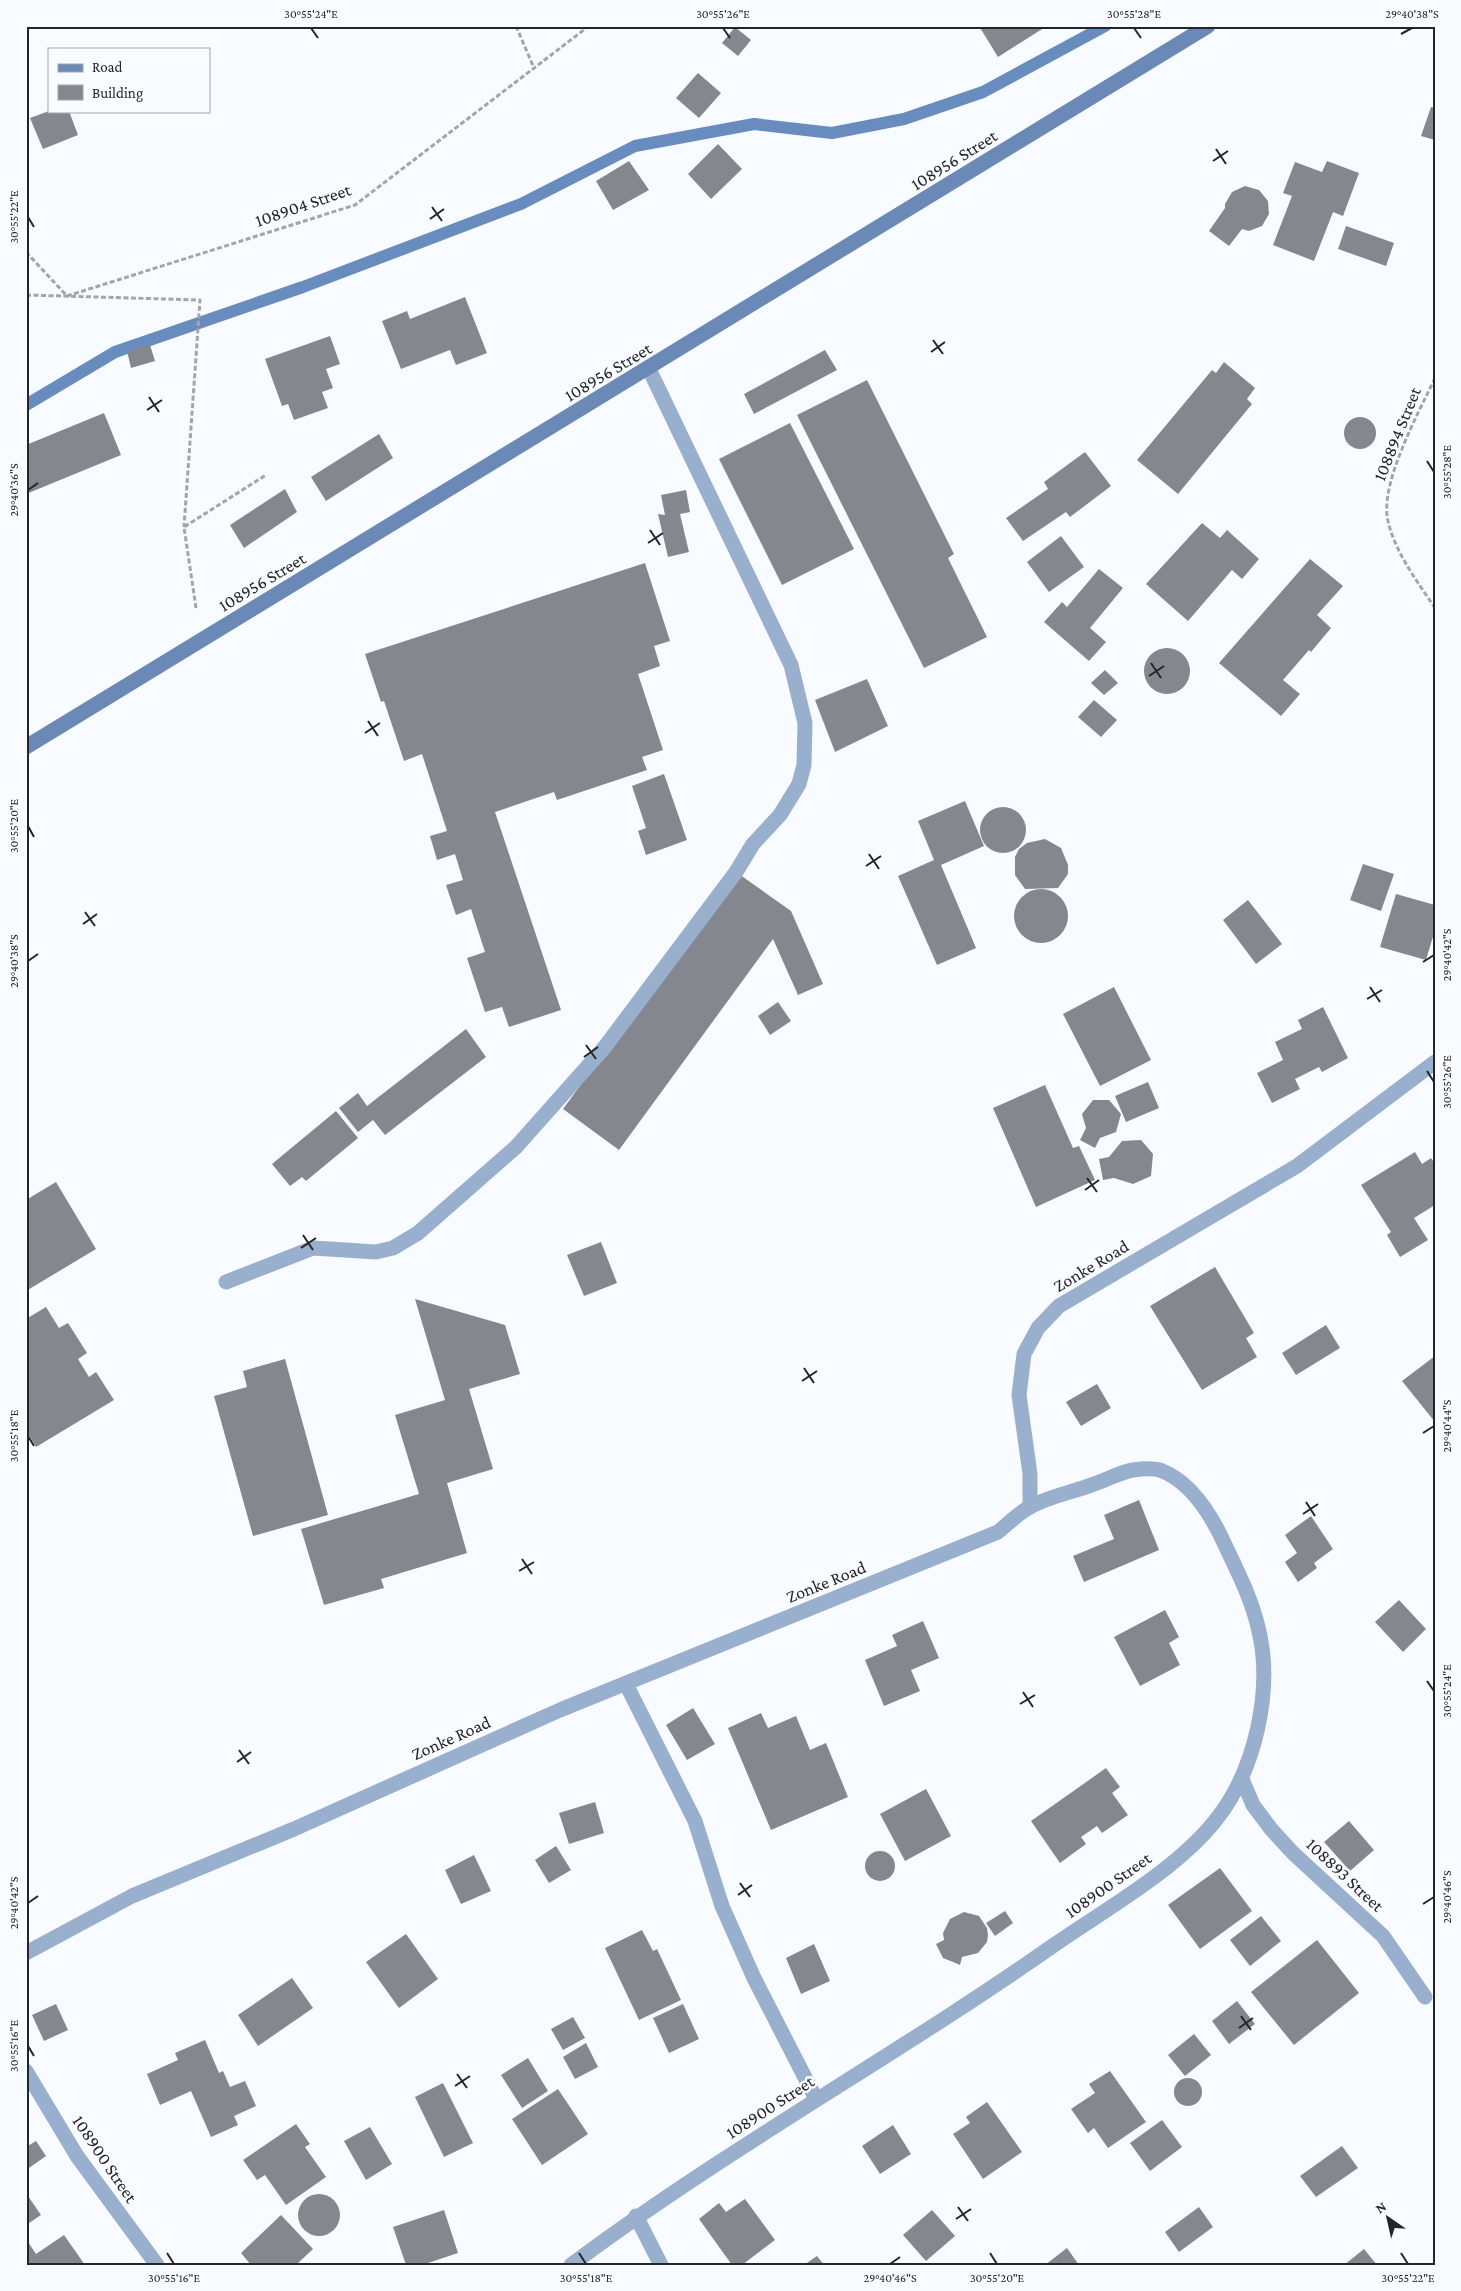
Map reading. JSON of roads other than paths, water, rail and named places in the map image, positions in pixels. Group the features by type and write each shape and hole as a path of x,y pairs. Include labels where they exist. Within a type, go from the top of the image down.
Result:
{"street":[{"name":"108956 Street","path":"26,747 649,369 1208,26"},
{"path":"226,1282 313,1248 376,1252 393,1248 418,1233 516,1147 604,1048 736,872 753,844 780,815 799,784 804,765 805,723 791,665 649,369"},
{"name":"Zonke Road","path":"26,1953 132,1896 294,1829 560,1710 998,1532 1030,1507 1030,1474 1019,1395 1024,1354 1038,1328 1059,1306 1297,1166 1435,1062"},
{"name":"108900 Street","path":"571,2265 636,2216 816,2099 985,1994 1180,1858 1216,1820 1242,1779 1263,1705 1263,1660 1259,1630 1248,1592 1219,1532 1198,1499 1182,1483 1158,1469 1132,1470 1030,1507"},
{"path":"626,1684 695,1820 726,1915 754,1978 816,2099"},
{"name":"108893 Street","path":"1242,1779 1253,1805 1271,1829 1293,1853 1383,1936 1425,1997"},
{"name":"108900 Street","path":"26,2070 77,2156 157,2265"},
{"path":"636,2216 661,2265"}],"waterway":[{"path":"26,405 115,352 303,287 521,204 635,146 754,124 832,133 904,119 983,92 1105,26"}]}
